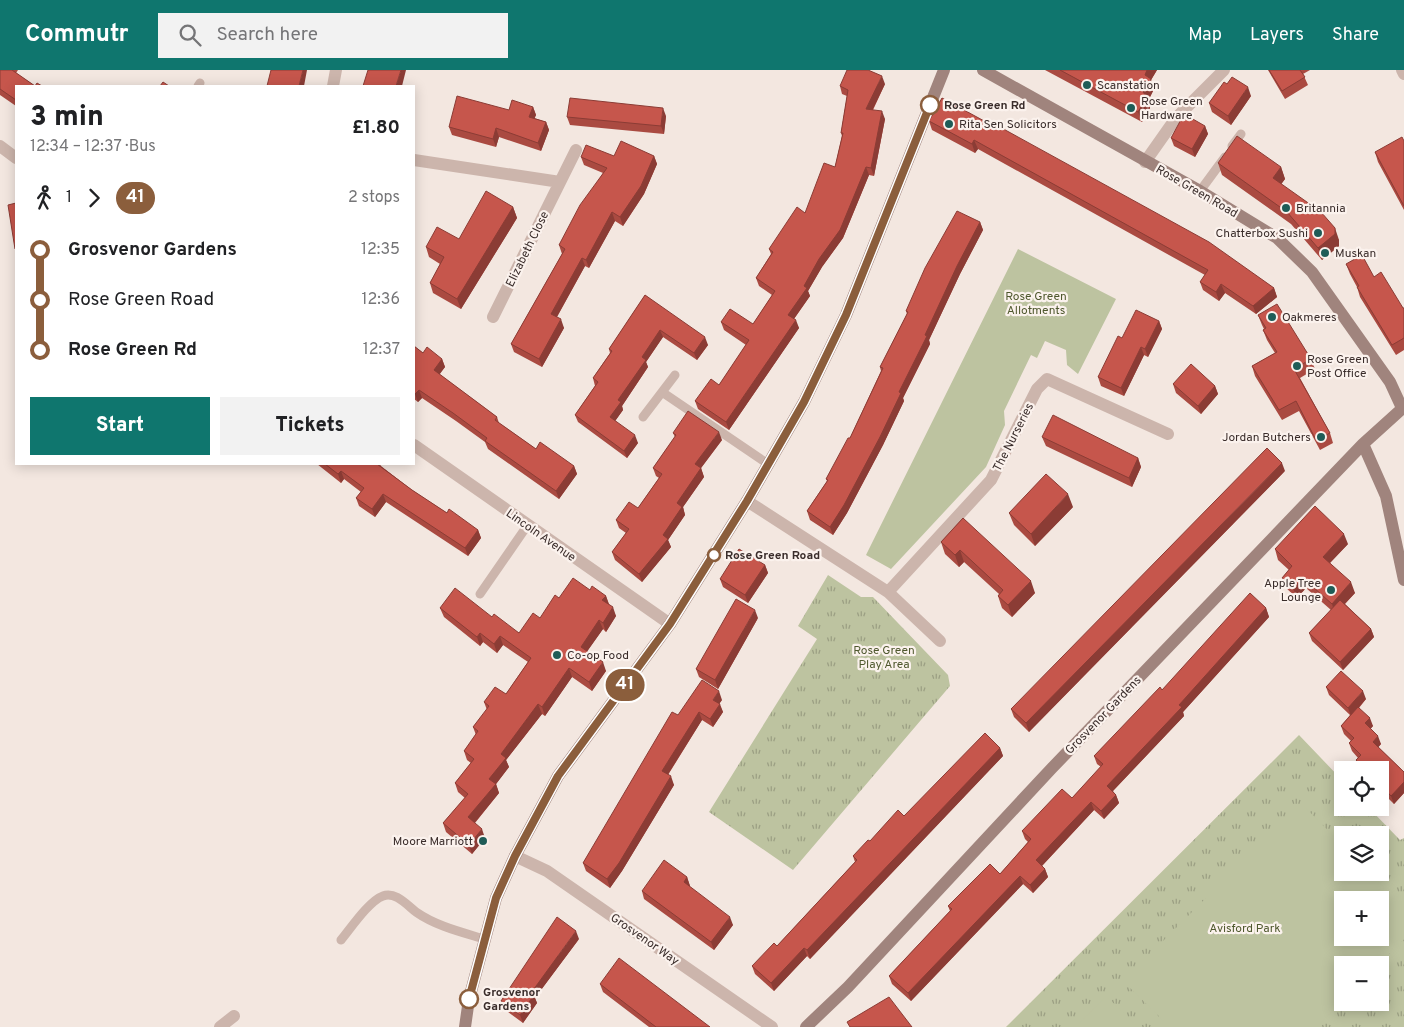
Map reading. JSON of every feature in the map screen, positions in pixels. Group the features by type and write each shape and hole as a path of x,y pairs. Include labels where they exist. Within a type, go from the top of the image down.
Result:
{"street":[{"path":"333,85 336,70"},
{"path":"465,1027 469,999 484,939 496,898 515,856 558,776 670,624 747,501 804,402 846,315 944,70"},
{"name":"Rose Green Road","path":"983,70 1200,191 1276,238 1312,272 1390,382 1403,407"},
{"path":"1145,162 1176,118 1224,70"},
{"path":"1402,70 1404,74"},
{"path":"0,146 15,157"},
{"name":"Elizabeth Close","path":"493,317 576,150"},
{"path":"415,160 560,182"},
{"name":"The Nurseries","path":"888,592 991,480 1037,389 1047,379 1168,434"},
{"name":"Grosvenor Gardens","path":"806,1027 848,987 1059,761 1363,444 1403,407"},
{"path":"1363,444 1386,496 1404,580"},
{"name":"Lincoln Avenue","path":"415,446 527,526 670,624"},
{"path":"747,501 888,592 940,641"},
{"name":"Grosvenor Way","path":"515,856 547,871 772,1027"},
{"path":"220,1027 234,1016"}],"lane":[{"path":"1200,191 1241,134"},
{"path":"643,417 675,375"},
{"path":"662,392 768,464"},
{"path":"480,594 527,526"},
{"path":"341,940 375,899 386,894 396,897 418,913 438,924 484,939"}],"green space":[{"name":"Rose Green Allotments","path":"1018,249 1116,299 1078,374 1067,365 1066,350 1045,341 1037,358 1031,355 1004,411 1005,425 986,467 891,569 866,555"},
{"name":"Rose Green Play Area","path":"828,575 861,597 873,597 948,675 950,686 793,870 709,812 817,639 798,626"},
{"name":"Avisford Park","path":"1299,735 1334,772 1334,816 1377,816 1386,826 1334,826 1334,881 1389,881 1389,829 1400,840 1404,838 1404,1027 1006,1027"},
{"path":"1301,803 1334,837 1334,881 1378,881 1388,891 1334,891 1334,946 1389,946 1389,892 1404,907 1404,939 1387,956 1334,956 1334,1009 1317,1027 1170,1027 1123,981"},
{"path":"1106,996 1138,1027 1076,1027"}],"building":[{"path":"0,70 12,70 34,85 15,85 15,99 0,89"},
{"path":"271,70 303,70 299,85 267,85"},
{"path":"368,70 401,70 396,85 363,85"},
{"path":"847,70 868,70 882,76 866,109 882,111 871,168 866,167 840,230 819,259 804,286 807,288 788,315 796,320 726,422 695,401 711,379 719,385 749,340 721,322 730,309 753,324 775,291 756,278 773,252 769,249 797,207 805,213 824,163 835,167 843,133 841,133 848,90 840,86"},
{"path":"1060,70 1147,70 1145,75 1151,79 1143,92 1147,97 1138,112"},
{"path":"1269,70 1300,70 1305,77 1282,91"},
{"path":"1232,77 1248,87 1228,116 1209,103 1224,82 1227,84"},
{"path":"457,96 509,110 512,100 533,107 529,117 546,122 538,143 496,128 493,139 449,127"},
{"path":"570,98 663,108 661,126 567,117"},
{"path":"942,98 997,128 998,126 1209,242 1274,288 1253,306 1221,284 1216,292 1200,282 1208,270 974,140 972,144 929,121"},
{"path":"1184,114 1205,126 1192,149 1171,138"},
{"path":"1237,136 1281,167 1273,178 1321,212 1335,228 1335,234 1318,248 1287,212 1218,163"},
{"path":"1402,137 1404,141 1404,206 1375,152"},
{"path":"621,141 654,156 641,186 620,217 612,212 586,260 582,258 551,314 561,319 539,359 511,344 565,249 559,245 580,205 607,168 581,157 586,145 614,156"},
{"path":"486,191 513,207 457,299 430,283 444,257 426,247 437,227 459,239"},
{"path":"15,203 15,249 8,205"},
{"path":"957,211 980,222 957,266 880,437 844,505 830,527 807,511 828,480 826,479 848,438 850,438 883,368 880,367 908,312 906,311 925,268"},
{"path":"1362,255 1374,277 1381,272 1404,308 1404,338 1392,345 1357,287 1359,286 1346,264"},
{"path":"645,295 705,337 694,353 660,330 642,357 646,360 618,400 621,402 610,417 635,435 624,451 575,415 598,382 593,378 612,351 609,349"},
{"path":"1277,304 1311,359 1294,369 1330,433 1316,440 1296,401 1279,410 1252,366 1277,352 1263,330 1266,328 1258,315"},
{"path":"1136,310 1159,321 1145,349 1141,347 1121,388 1098,377 1118,336 1122,338"},
{"path":"415,347 423,353 427,347 442,359 434,370 497,417 495,420 536,449 540,442 574,466 556,491 485,441 487,438 419,390 415,394"},
{"path":"1191,364 1215,386 1198,406 1173,384"},
{"path":"688,411 719,432 695,464 701,468 677,503 682,507 663,535 668,539 639,574 612,552 629,529 616,520 629,502 638,508 662,474 653,468 676,435 673,433"},
{"path":"1053,415 1138,458 1129,478 1042,437"},
{"path":"1267,448 1282,463 1026,723 1011,709"},
{"path":"326,465 378,465 447,513 449,509 478,530 465,548 383,494 372,509 356,498 364,488 341,471 338,474"},
{"path":"1046,474 1068,494 1031,534 1009,513"},
{"path":"1315,506 1344,534 1323,557 1351,582 1332,604 1303,578 1293,588 1282,578 1292,566 1275,549"},
{"path":"963,518 1031,581 1008,605 998,596 1003,590 960,550 955,555 941,542"},
{"path":"739,549 765,565 745,595 720,579"},
{"path":"573,578 590,590 592,586 606,596 602,600 613,607 603,623 599,620 581,647 603,662 589,682 569,668 542,707 538,704 501,754 506,758 489,779 496,784 468,817 482,829 469,845 443,823 468,794 455,783 474,759 464,751 478,731 473,727 489,706 484,702 495,687 506,694 531,658 500,636 494,644 480,633 477,637 440,608 455,588 492,617 494,614 519,633 533,613 540,618 555,595 559,598"},
{"path":"1250,593 1266,608 1179,705 1182,707 1107,786 1116,795 1101,811 1091,802 1036,860 1045,869 1030,885 1020,876 908,993 889,976 952,909 948,906 990,864 1000,874 1031,839 1022,831 1062,789 1072,798 1103,764 1094,756 1160,687 1162,690"},
{"path":"736,599 755,610 715,680 696,669"},
{"path":"1340,600 1371,629 1340,662 1309,633"},
{"path":"1341,671 1363,691 1348,708 1326,687"},
{"path":"702,680 719,691 713,700 720,704 710,719 699,712 662,771 671,776 619,863 607,879 583,863 672,712 678,715"},
{"path":"1358,707 1370,718 1365,723 1378,736 1373,742 1404,772 1404,782 1391,796 1389,794 1389,761 1357,761 1361,755 1349,743 1354,738 1341,726"},
{"path":"985,733 1000,748 807,950 804,948 771,983 752,966 774,943 777,946 857,860 853,856 868,840 870,841 898,810 904,816"},
{"path":"664,860 687,877 684,882 730,917 711,942 642,891"},
{"path":"557,917 576,931 531,993 534,995 520,1015 501,1001"},
{"path":"619,958 710,1027 656,1027 600,984"},
{"path":"889,997 912,1027 850,1027 847,1022"}],"bus line":[{"name":"41","path":"469,999 496,898 515,856 558,776 670,624 729,532 804,402 846,315 930,105"}],"place":[{"name":"Scanstation","path":"1087,85"},
{"name":"Rose Green Rd","path":"930,105"},
{"name":"Rose Green Hardware","path":"1131,108"},
{"name":"Rita Sen Solicitors","path":"949,124"},
{"name":"Britannia","path":"1286,208"},
{"name":"Chatterbox Sushi","path":"1318,233"},
{"name":"Muskan","path":"1325,253"},
{"name":"Oakmeres","path":"1272,317"},
{"name":"Rose Green Post Office","path":"1297,366"},
{"name":"Jordan Butchers","path":"1321,437"},
{"name":"Rose Green Road","path":"714,555"},
{"name":"Apple Tree Lounge","path":"1331,590"},
{"name":"Co-op Food","path":"557,655"},
{"name":"Moore Marriott","path":"483,841"},
{"name":"Grosvenor Gardens","path":"469,999"}]}
